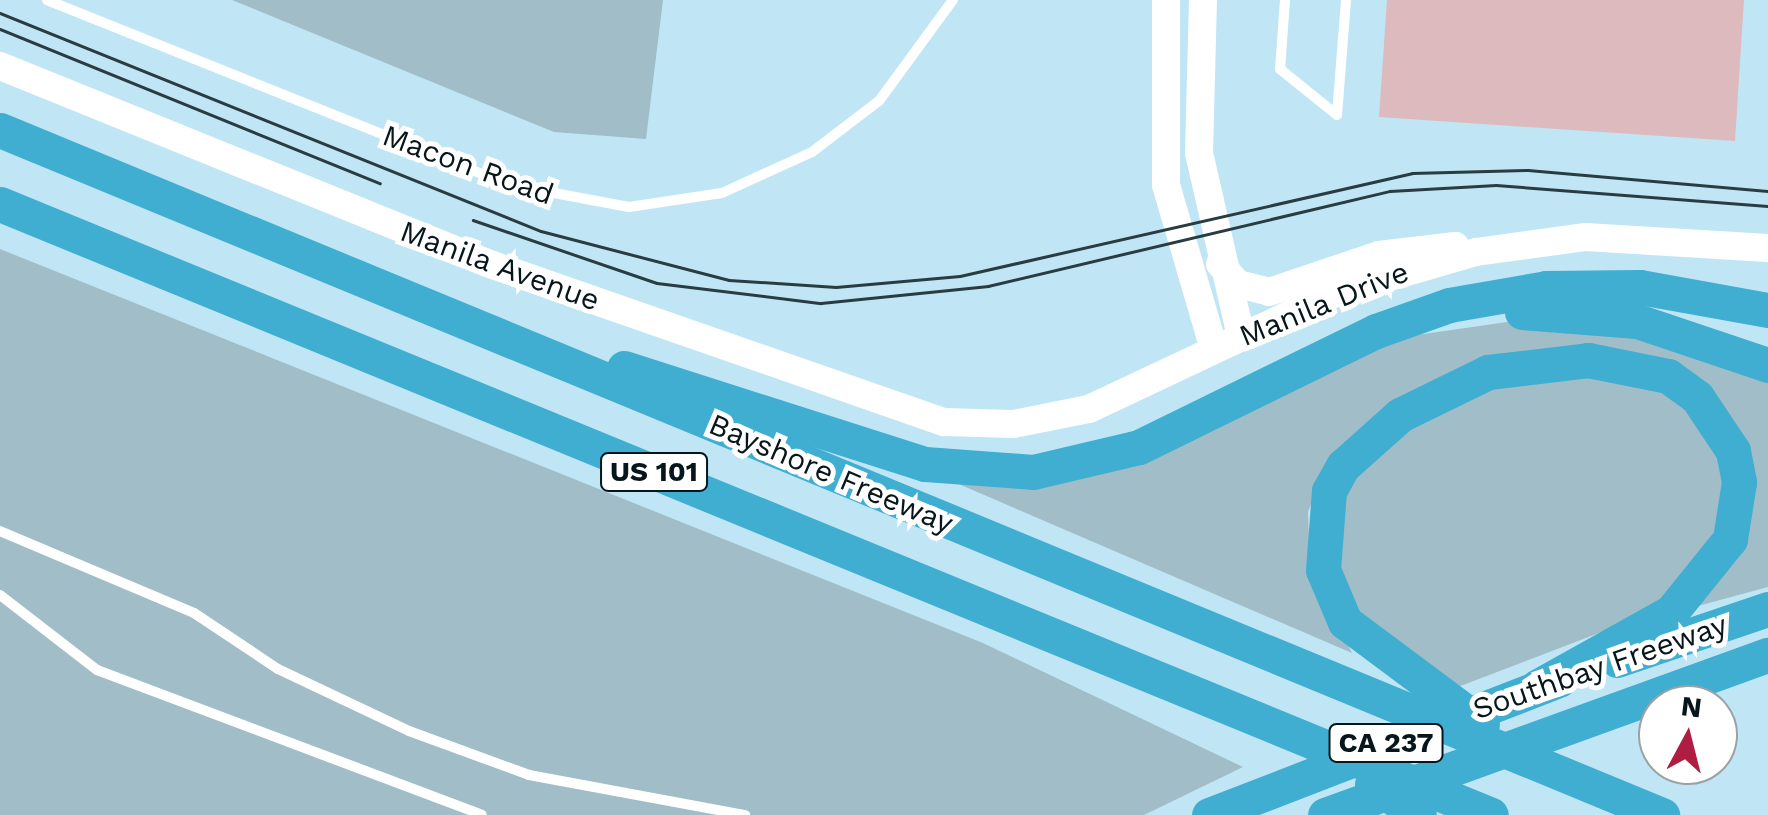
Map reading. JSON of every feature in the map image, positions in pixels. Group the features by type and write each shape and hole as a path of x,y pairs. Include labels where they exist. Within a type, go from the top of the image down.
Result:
{"highway":[{"name":"Bayshore Freeway","path":"0,130 1662,815"},
{"name":"US 101","path":"0,204 1491,815"},
{"path":"507,337 733,396 888,455 1002,473 1068,468 1139,447 1376,331 1546,288 1673,290 1768,310"},
{"path":"1376,331 1500,314 1593,314 1677,330 1768,365"},
{"path":"1537,688 1671,612 1730,539 1740,482 1733,451 1697,397 1668,376 1588,360 1488,372 1400,414 1342,466 1329,491 1323,570 1345,622 1400,672 1553,770"},
{"name":"Southbay Freeway","path":"1223,809 1537,688 1768,610"},
{"name":"Southbay Freeway","path":"1325,815 1595,712 1768,655"},
{"path":"1308,742 1420,815"},
{"path":"1358,815 1511,744"}],"main road":[{"path":"1166,0 1166,185 1214,349"},
{"path":"1203,0 1199,153 1220,264 1240,336"},
{"name":"Manila Avenue","path":"0,66 403,230 870,402 944,422 1012,424"},
{"name":"Manila Drive","path":"1012,424 1089,410 1338,292 1476,252 1586,237 1768,248"},
{"path":"1220,264 1238,284 1269,292 1440,242 1476,252"}],"lane":[{"name":"Macon Road","path":"47,0 506,184 629,206 722,193 812,152 879,101 953,0"},
{"path":"1285,0 1280,69 1337,115 1346,0"},
{"path":"0,531 194,613 278,669 409,731 529,776 745,815"},
{"path":"0,596 97,670 482,815"}],"shaded area":[{"path":"232,0 663,0 646,139 554,132"},
{"path":"0,249 983,643 1243,767 1144,815 0,815"},
{"path":"1507,322 1596,323 1768,374 1768,587 1698,606 1735,544 1703,395 1538,351 1318,485 1308,512 1310,569 1352,653 933,473 1033,481 1389,339"},
{"path":"1625,372 1689,403 1723,455 1727,512 1664,608 1450,690 1407,665 1340,592 1332,517 1373,446 1490,380"}],"building":[{"path":"1387,0 1744,0 1735,141 1379,117"}],"tram line":[{"path":"0,13 541,231 729,280 836,287 960,276 1412,173 1528,170 1768,191"},
{"path":"0,29 380,183"},
{"path":"473,220 657,283 821,303 988,286 1390,191 1496,185 1768,206"}]}
